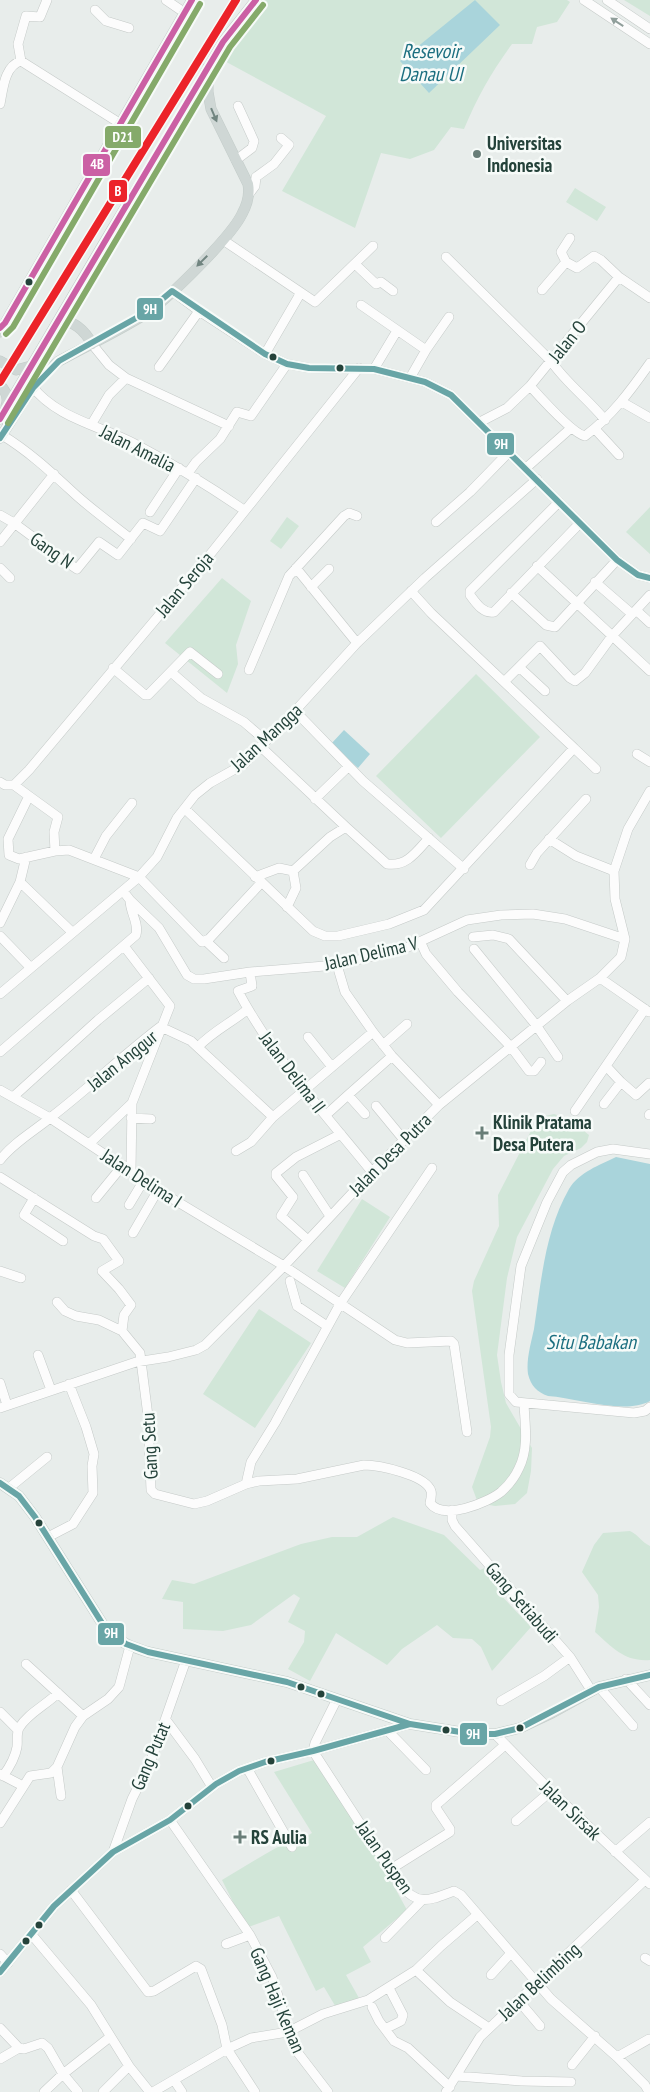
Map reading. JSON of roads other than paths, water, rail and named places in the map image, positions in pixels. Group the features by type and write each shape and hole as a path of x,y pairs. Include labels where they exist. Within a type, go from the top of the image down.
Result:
{"main road":[{"path":"2,328 192,0"},
{"path":"0,419 165,143 208,67 228,35 256,0"},
{"path":"1,437 32,386 59,361 147,312 172,291 223,240 242,216 248,194 246,179 211,109 208,92 208,67"},
{"path":"59,319 67,321 82,330 92,344"},
{"path":"0,361 16,370 23,370 30,366"},
{"path":"0,385 7,396 5,409"},
{"path":"4,1486 19,1496 48,1537 107,1631 130,1646 159,1655 287,1682 410,1724 473,1734 495,1734 520,1728 552,1713 595,1688 626,1679 650,1675"}],"street":[{"path":"47,0 40,17 26,16 18,44 21,61 121,124"},
{"path":"166,0 185,13"},
{"path":"584,0 650,44"},
{"path":"607,0 650,29"},
{"path":"95,10 106,21 129,28"},
{"path":"0,104 2,80 12,67 21,61"},
{"path":"236,160 252,148 254,141 238,106"},
{"path":"248,194 255,186 256,177 274,164 290,145 282,138"},
{"path":"570,238 561,252 566,262 577,268 594,256 650,298"},
{"path":"223,240 300,294 316,302 373,246"},
{"path":"446,257 551,361 605,420"},
{"path":"542,290 566,262"},
{"path":"355,264 376,284 382,282 393,292"},
{"name":"Jalan O","path":"480,422 506,408 530,386 619,276"},
{"path":"172,291 198,311 265,354 287,364 309,368 374,369 425,382 451,395 617,560 638,575 650,578"},
{"path":"265,354 300,294"},
{"path":"362,305 426,350"},
{"path":"159,367 198,311"},
{"path":"410,378 426,350 450,317"},
{"path":"374,369 395,334"},
{"path":"92,344 109,365 126,378 229,426"},
{"path":"530,386 571,428 579,435 585,436 605,420 622,402 650,363"},
{"path":"188,473 196,462 220,439 237,412 251,416 287,364"},
{"name":"Jalan Seroja","path":"14,785 208,557 359,368"},
{"path":"91,425 109,395 126,378"},
{"name":"Jalan Amalia","path":"32,386 55,408 134,443 188,473 244,510"},
{"path":"622,402 650,418"},
{"path":"526,468 571,428"},
{"path":"595,429 620,456"},
{"path":"1,437 19,446 54,474 78,497 131,539"},
{"path":"436,522 470,492 509,452"},
{"path":"150,512 179,468"},
{"path":"0,542 54,474"},
{"name":"Gang N","path":"0,515 14,523 75,569 80,567 98,542 118,555 143,523 160,531 196,478"},
{"name":"Jalan Mangga","path":"0,994 4,986 30,967 139,877 161,850 177,818 195,795 210,783 244,764 357,642 411,591 537,479"},
{"path":"559,502 470,591 470,595 480,608 489,613 494,612 580,523"},
{"path":"249,670 288,576 344,516 350,513 357,516"},
{"path":"511,593 546,625 555,627 617,560"},
{"path":"537,566 650,671"},
{"path":"0,568 10,578"},
{"path":"296,568 357,642"},
{"path":"311,587 329,569"},
{"path":"596,582 650,623"},
{"path":"411,591 431,613 596,769"},
{"path":"504,682 540,646 575,681 585,673 612,636 650,595"},
{"path":"113,668 145,695 148,695 190,652 218,674"},
{"path":"519,667 545,691"},
{"path":"171,672 201,698 244,722 316,800 387,864 396,865 404,863 429,838"},
{"path":"295,711 348,766 464,869"},
{"path":"185,809 313,931 325,936 338,936 389,924 424,910 574,748"},
{"path":"637,754 650,762"},
{"path":"316,800 348,766"},
{"path":"0,782 5,785 14,785 58,816 54,832 55,851"},
{"path":"625,939 615,899 614,871 628,829 650,791"},
{"path":"29,796 8,839 9,856 19,858 69,850 139,877 202,942 207,942 224,958"},
{"path":"530,865 549,840 586,799"},
{"path":"94,859 106,836 132,803"},
{"path":"293,871 330,837 346,827"},
{"path":"549,840 576,856 614,871"},
{"path":"0,923 20,882 26,857"},
{"path":"207,942 258,880 279,868 293,871"},
{"path":"288,907 296,888 293,871"},
{"path":"20,882 72,932"},
{"name":"Jalan Delima V","path":"123,891 159,928 187,976 194,979 250,972 337,965 422,943 467,920 501,915 533,914 565,919 625,939"},
{"path":"0,1052 136,934 138,926 130,909 130,900"},
{"path":"473,937 494,935 509,939 567,1000"},
{"path":"0,936 30,967"},
{"name":"Jalan Desa Putra","path":"4,1407 139,1361 168,1357 196,1350 204,1345 284,1266 372,1172 439,1105 567,1000 600,978 621,957 625,939"},
{"path":"422,943 426,954 458,992 511,1047 529,1071 534,1071 541,1062"},
{"path":"124,946 170,1006 160,1027 132,1103 130,1118 132,1171"},
{"path":"474,949 536,1025 558,1057"},
{"path":"337,965 345,992 373,1032 392,1056 439,1105"},
{"name":"Jalan Delima II","path":"250,972 252,986 238,991 248,1009 306,1090 372,1172"},
{"path":"5,1095 149,978"},
{"path":"576,1111 606,1066 648,1011 600,978"},
{"path":"198,1047 212,1033 230,1023 248,1009"},
{"path":"383,1045 407,1024"},
{"name":"Jalan Anggur","path":"0,1160 6,1151 50,1118 160,1027 191,1041 273,1117"},
{"path":"236,1151 251,1142 273,1117 373,1032"},
{"path":"308,1036 332,1067"},
{"path":"326,1115 392,1056"},
{"path":"606,1066 636,1095 649,1083"},
{"path":"604,1104 621,1082"},
{"name":"Jalan Delima I","path":"5,1095 50,1118 158,1190 284,1266 401,1343 452,1341 467,1432"},
{"path":"348,1095 365,1114"},
{"path":"89,1144 132,1103"},
{"path":"376,1106 404,1140"},
{"path":"130,1118 151,1119"},
{"path":"308,1240 281,1216 293,1197 276,1176 276,1173 296,1157 341,1134"},
{"path":"650,1154 613,1149 597,1152 571,1164 563,1172 547,1202 522,1266 509,1355 509,1394 516,1402 634,1413 650,1408"},
{"path":"96,1198 123,1165"},
{"path":"432,1168 327,1326 252,1462 246,1484 259,1481 297,1480 364,1465 375,1465 396,1471 422,1482 432,1492 431,1505 435,1508 452,1512 476,1505 500,1493 511,1482 520,1467 526,1450 524,1404"},
{"path":"303,1175 330,1216"},
{"path":"0,1177 94,1236 103,1239 119,1261 102,1271 119,1288 130,1304 124,1315 122,1331"},
{"path":"129,1205 144,1180"},
{"path":"133,1233 158,1190"},
{"path":"34,1198 24,1215 63,1241"},
{"path":"0,1271 21,1278"},
{"path":"290,1281 296,1306 327,1326"},
{"path":"57,1302 65,1311 76,1316 99,1320 122,1331 140,1352 139,1361"},
{"path":"38,1355 51,1390"},
{"name":"Gang Setu","path":"139,1361 148,1416 151,1490 155,1494 194,1504 207,1502 246,1484"},
{"path":"0,1383 4,1407"},
{"path":"48,1537 73,1524 93,1493 92,1466 94,1454 86,1427 69,1384"},
{"path":"4,1486 47,1457"},
{"name":"Gang Setiabudi","path":"452,1512 455,1526 595,1688 633,1726"},
{"path":"61,1796 54,1770 75,1727 83,1716 108,1699 119,1687 130,1646"},
{"path":"500,1701 544,1676 570,1657"},
{"name":"Gang Putat","path":"113,1852 132,1799 150,1763 186,1660"},
{"path":"26,1664 83,1716"},
{"path":"626,1679 650,1705"},
{"path":"23,1786 1,1775 10,1766 17,1747 18,1730 25,1719 44,1706 58,1693"},
{"path":"313,1751 315,1743 337,1699"},
{"path":"0,1712 18,1730"},
{"path":"166,1720 195,1759 212,1787"},
{"path":"0,1972 54,1906 113,1852 170,1820 229,1776 265,1762 313,1751 410,1724"},
{"path":"387,1730 426,1770"},
{"name":"Jalan Sirsak","path":"495,1734 552,1792 648,1882"},
{"path":"391,1869 450,1832 436,1805 505,1745"},
{"name":"Jalan Puspen","path":"313,1751 406,1892 421,1901 456,1892 461,1895 556,2004 648,2086"},
{"path":"247,1768 292,1847"},
{"path":"0,1823 30,1776 54,1770"},
{"path":"516,1821 552,1792"},
{"name":"Gang Haji Keman","path":"170,1820 250,1935 278,1994 288,2032 295,2049 328,2092"},
{"path":"615,1852 650,1822"},
{"name":"Jalan Belimbing","path":"448,2089 475,2043 489,2028 648,1882"},
{"path":"71,1890 148,1992 154,1991 196,1966 201,1969 222,2025 227,2049 255,2092"},
{"path":"385,1938 421,1901"},
{"path":"32,1935 91,2005 110,2037 124,2055 129,2066 149,2091 153,2092 227,2049 251,2038 288,2032 323,2014 368,2000 416,1970 440,1946 477,1915"},
{"path":"226,1944 250,1935"},
{"path":"491,1975 511,1953"},
{"path":"0,1954 8,1963"},
{"path":"416,1970 450,2002 489,2028"},
{"path":"385,2029 402,2021 403,2015 389,1988"},
{"path":"518,2000 540,2026"},
{"path":"372,2007 379,2022 394,2041 408,2048 448,2089"},
{"path":"0,2028 19,2048"},
{"path":"572,2065 594,2036"},
{"path":"44,2092 63,2074 110,2037"},
{"path":"617,2057 649,2039"},
{"path":"0,2059 19,2048 24,2049 42,2043 48,2048 63,2074 78,2092"},
{"path":"103,2092 129,2066"},
{"path":"456,2076 522,2082 571,2082"},
{"path":"174,2080 182,2092"}],"water":[{"name":"Resevoir Danau UI","path":"475,0 500,25 429,93 400,61"},
{"path":"344,730 370,754 358,768 331,744"},
{"name":"Situ Babakan","path":"616,1157 650,1164 650,1401 639,1405 627,1406 614,1406 548,1396 541,1393 533,1385 528,1374 529,1352 545,1257 554,1222 573,1183 590,1170"}],"place":[{"name":"Universitas Indonesia","path":"477,154"},
{"name":"Klinik Pratama Desa Putera","path":"482,1133"},
{"name":"RS Aulia","path":"240,1837"}]}
